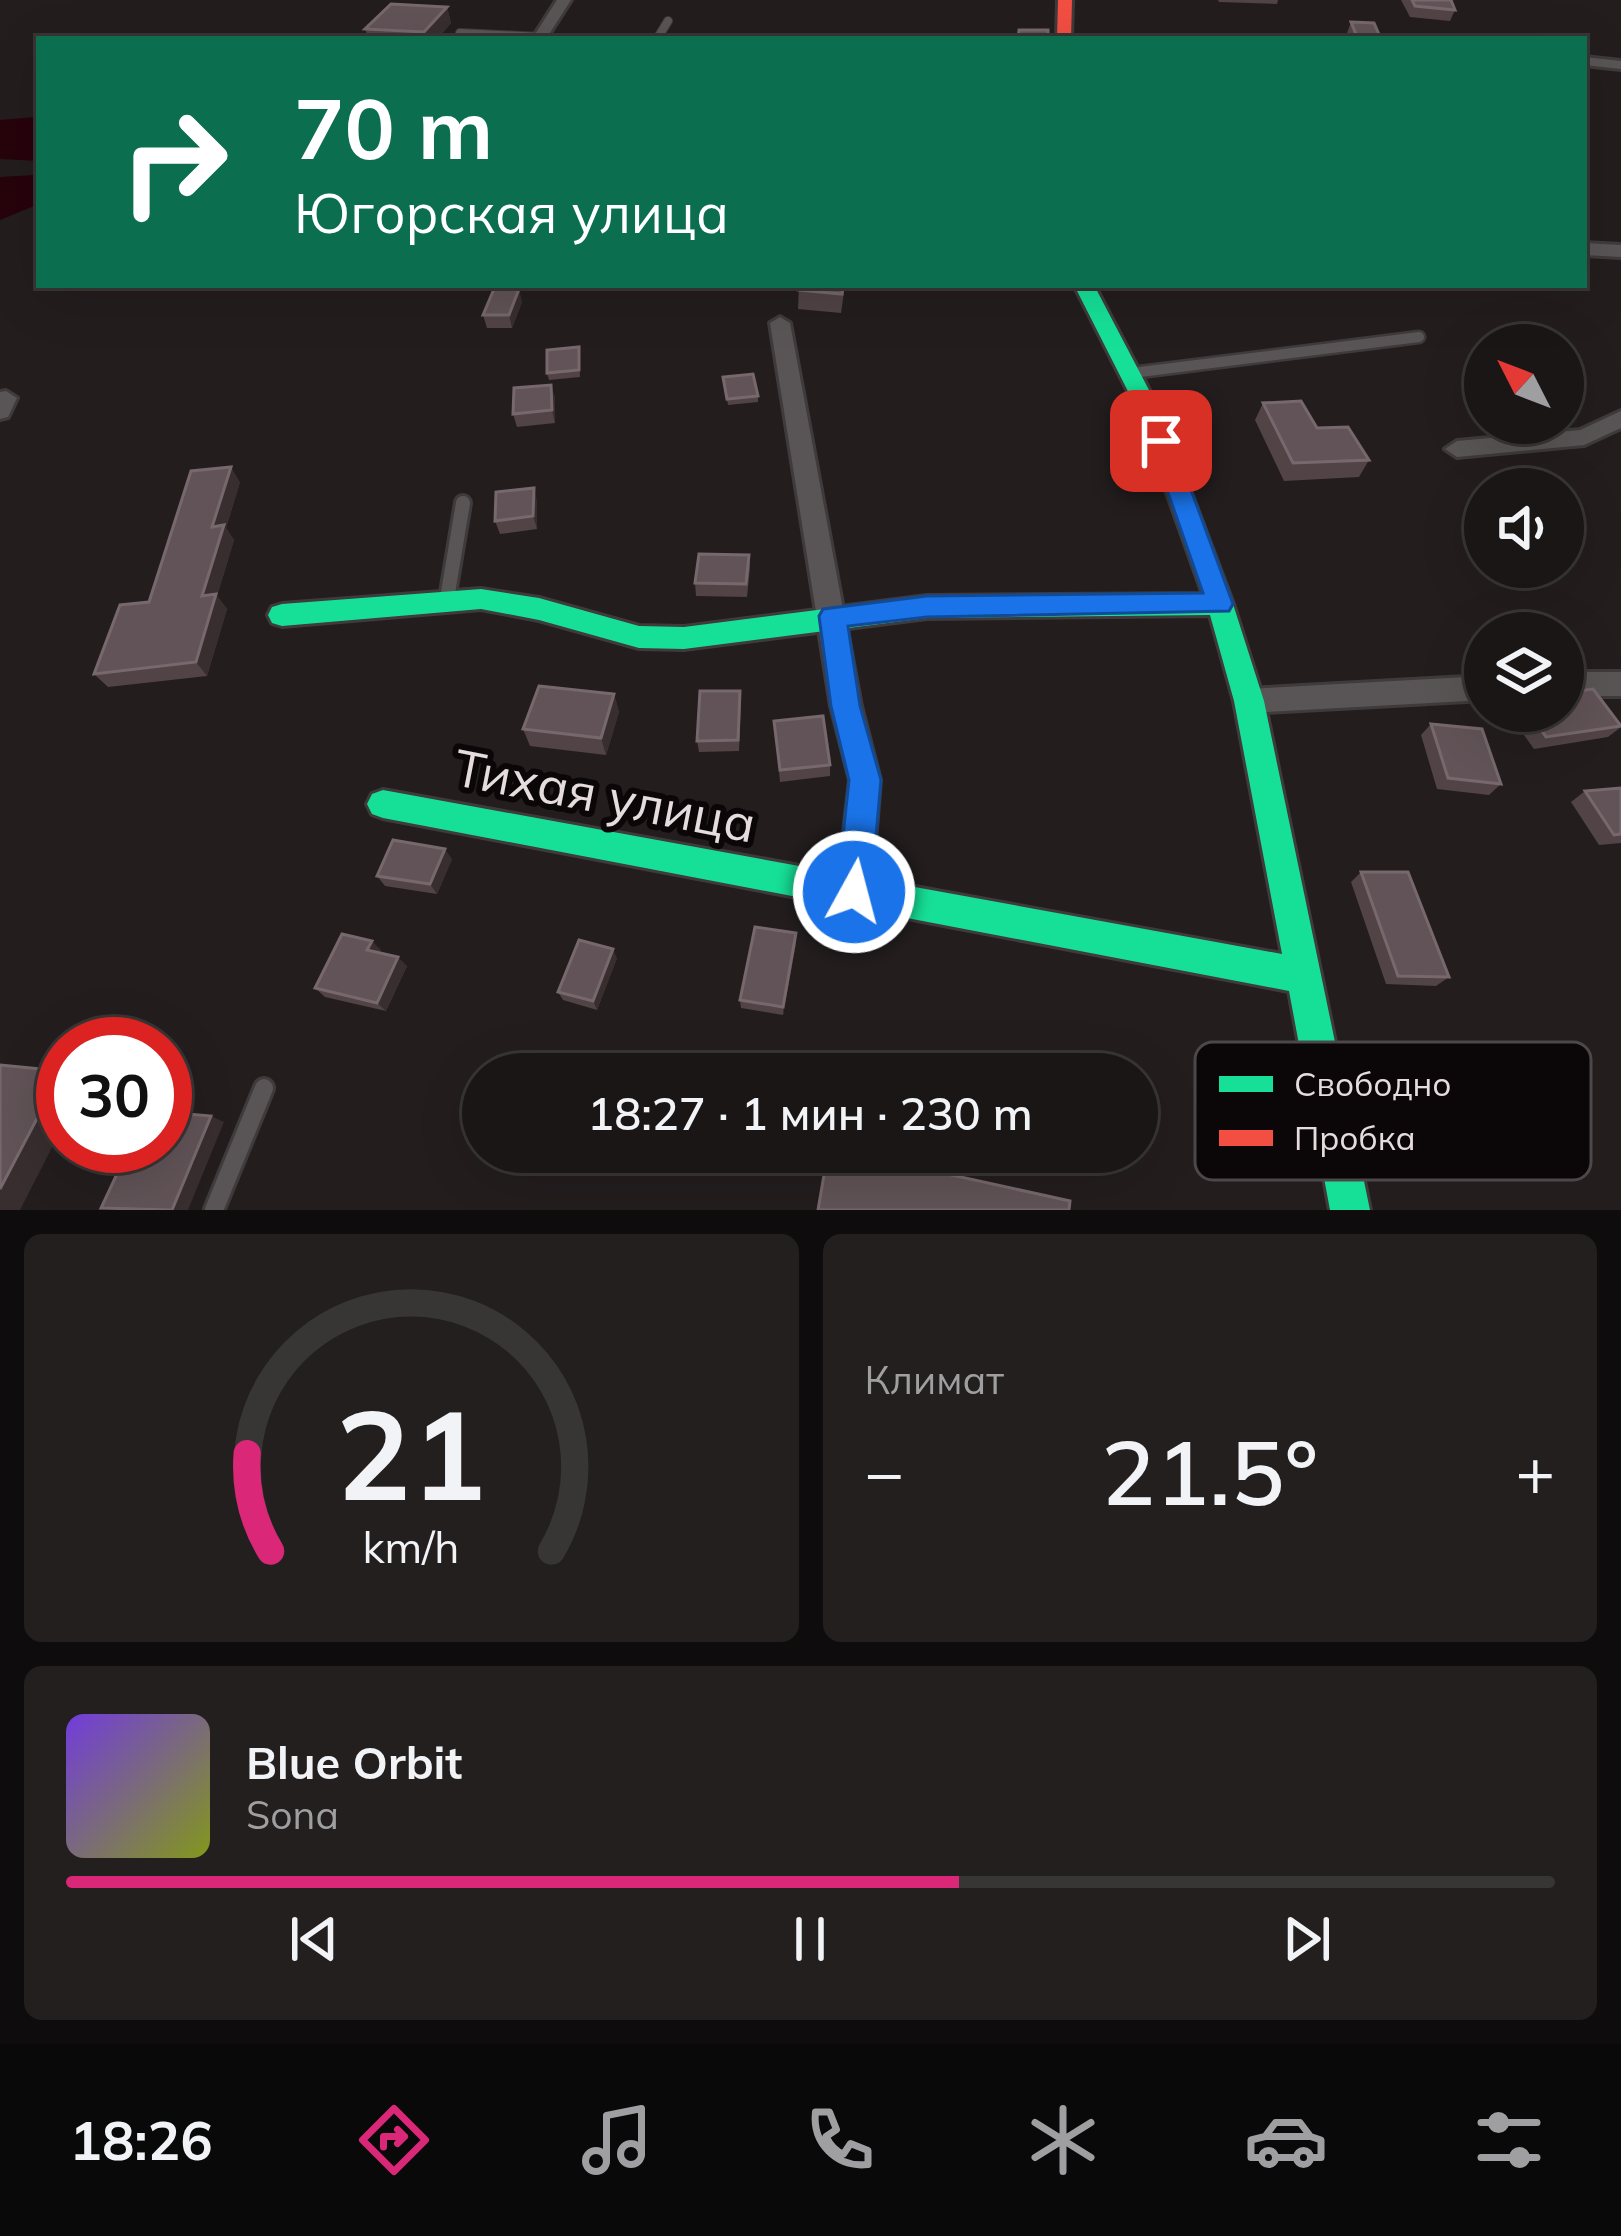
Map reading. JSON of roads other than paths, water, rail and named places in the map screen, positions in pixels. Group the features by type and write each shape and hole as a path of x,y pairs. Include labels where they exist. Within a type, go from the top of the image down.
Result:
{"street":[{"path":"541,36 564,0"},
{"path":"1064,36 1065,0"},
{"path":"1587,61 1621,65"},
{"path":"1587,249 1621,251"},
{"path":"1086,288 1132,373 1220,604 1249,700 1317,1042"},
{"path":"780,323 846,706 865,780 854,892"},
{"path":"1457,449 1584,437 1621,419"},
{"path":"282,615 447,599 539,609 639,637 684,638 927,607 1220,604"},
{"path":"1584,684 1621,684"},
{"path":"1249,700 1464,689"},
{"name":"Тихая улица","path":"383,804 1304,976"},
{"path":"1344,1180 1350,1210"}],"lane":[{"path":"659,36 668,21"},
{"path":"460,33 508,36"},
{"path":"1132,373 1419,337"},
{"path":"447,599 463,503"},
{"path":"214,1210 264,1088"}]}
